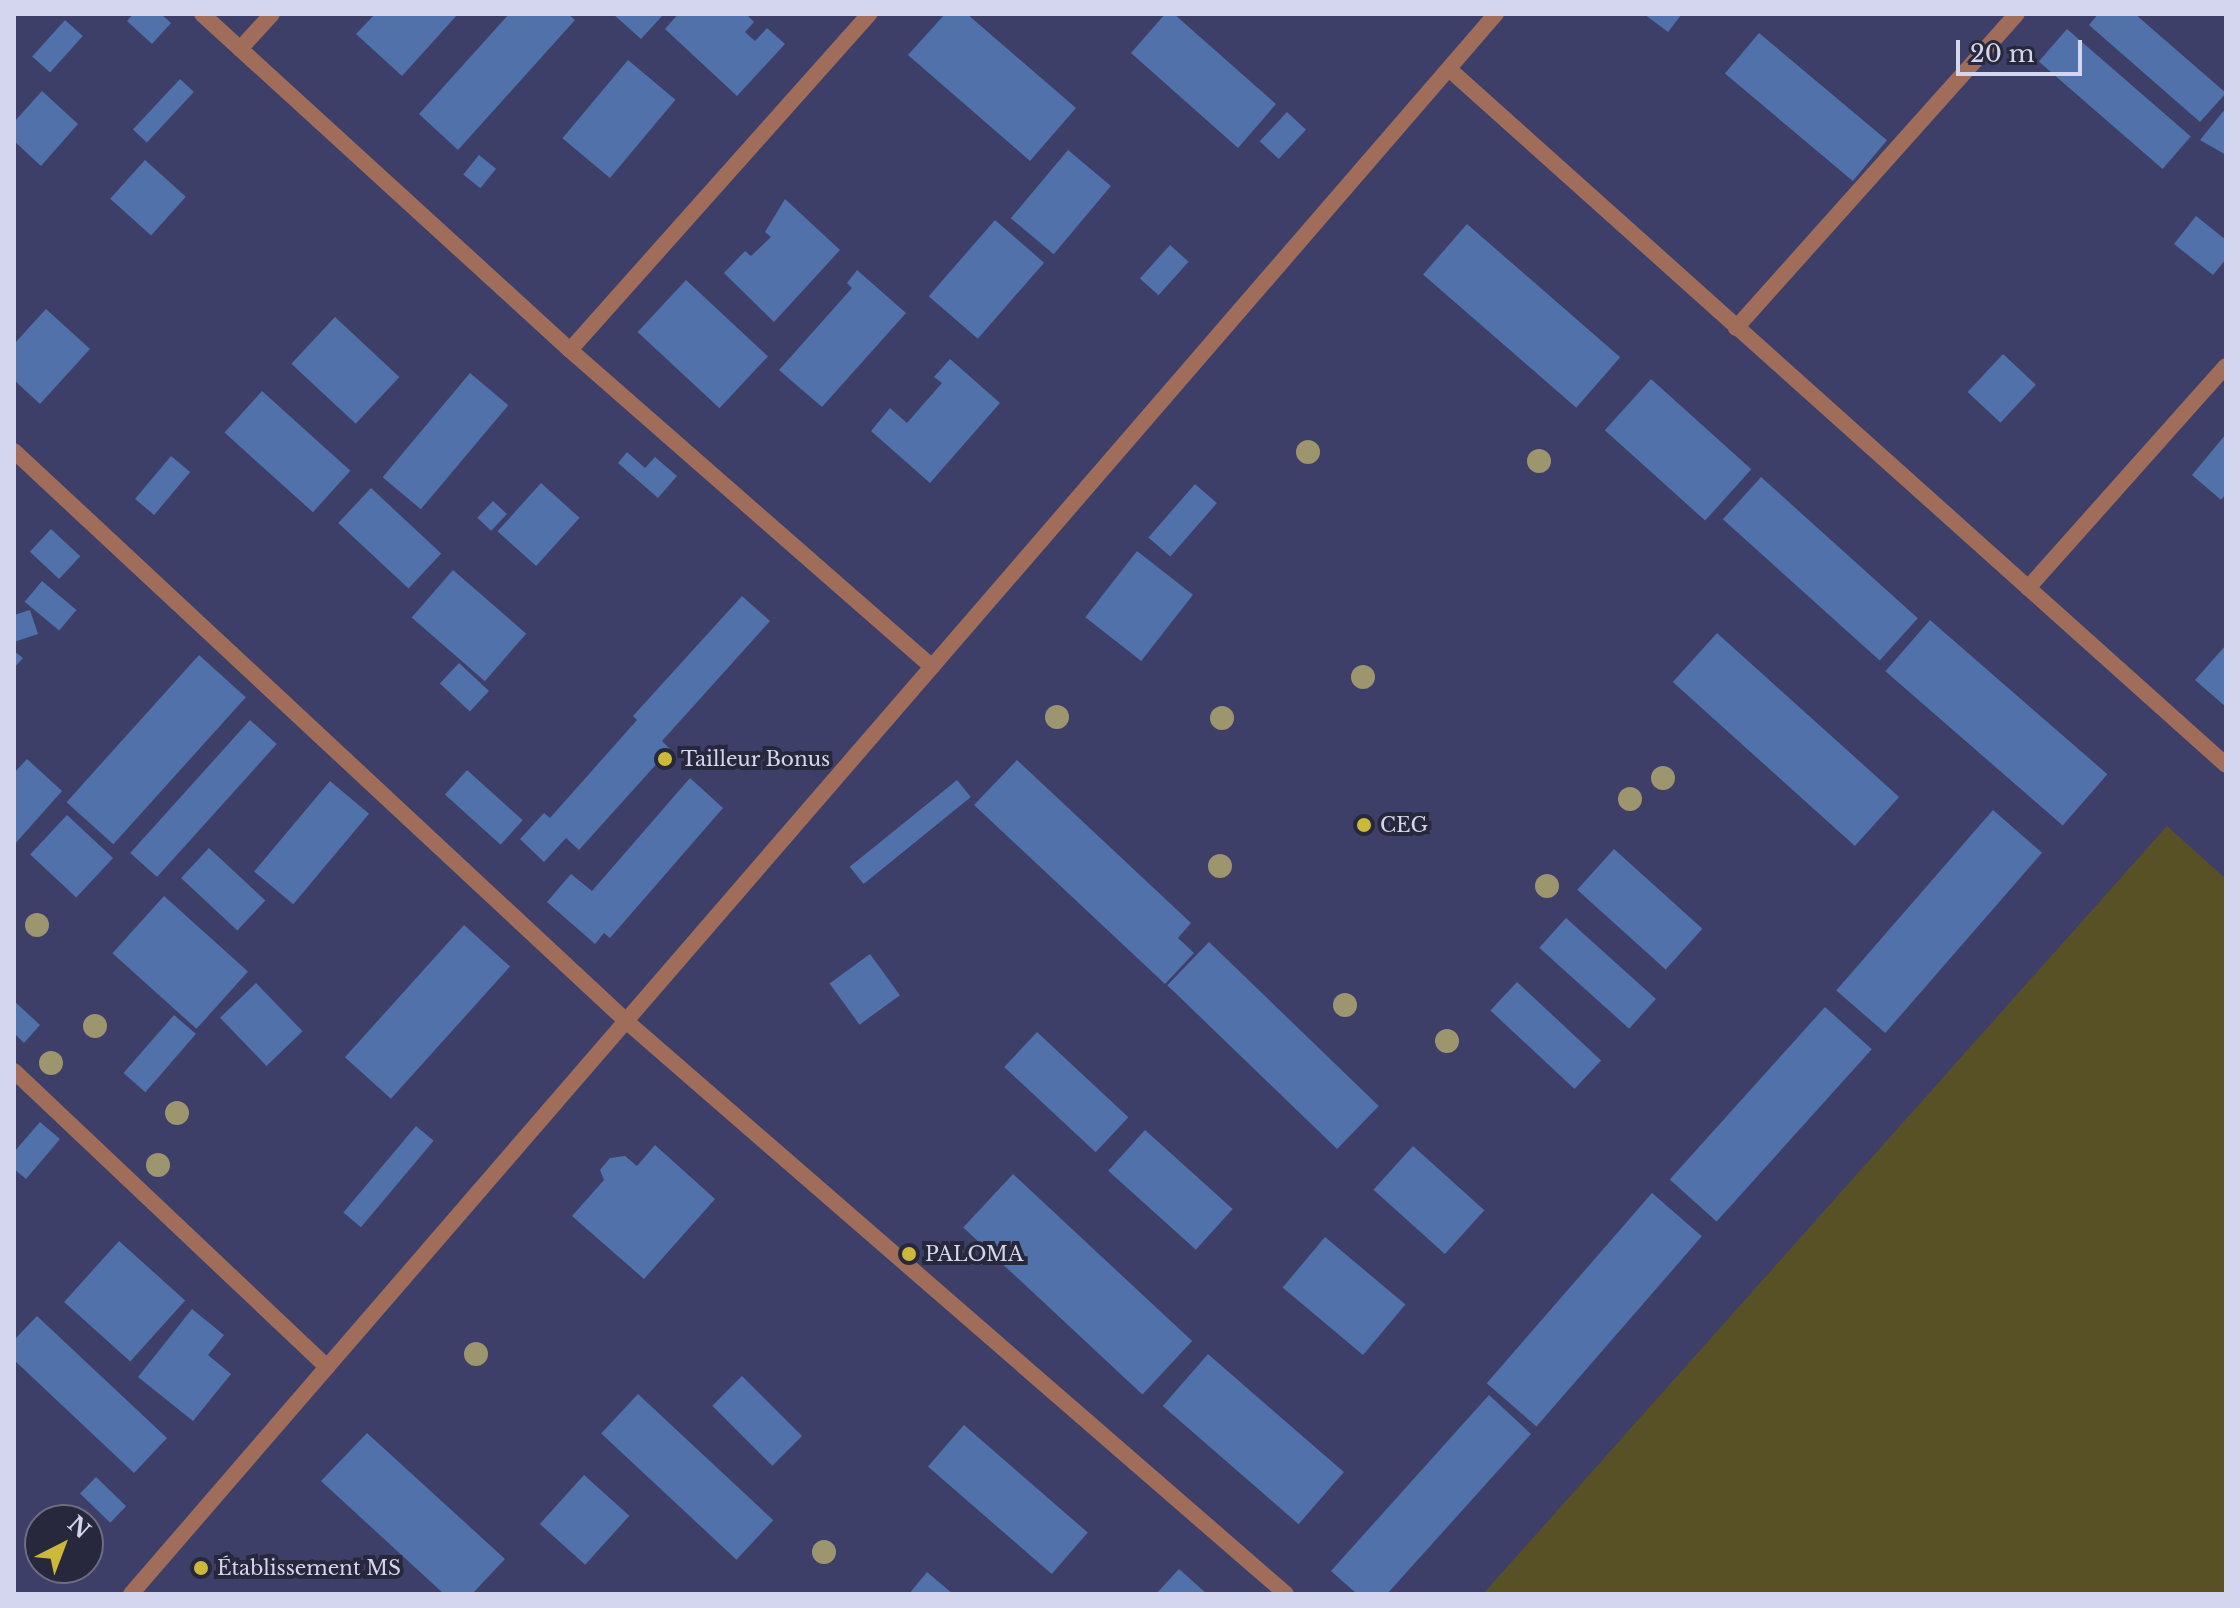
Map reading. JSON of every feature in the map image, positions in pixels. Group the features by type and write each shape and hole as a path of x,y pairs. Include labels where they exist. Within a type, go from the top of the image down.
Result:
{"street":[{"path":"202,14 570,350 932,667"},
{"path":"240,49 272,14"},
{"path":"570,350 869,14"},
{"path":"131,1594 1496,14"},
{"path":"1736,328 2017,14"},
{"path":"1449,69 2226,765"},
{"path":"2028,588 2226,366"},
{"path":"14,451 626,1021 1286,1594"},
{"path":"14,1071 327,1367"}],"shaded area":[{"path":"2167,826 2226,879 2226,1594 1483,1594"}],"building":[{"path":"133,14 161,14 171,23 152,44 127,21"},
{"path":"375,14 458,14 402,76 356,34"},
{"path":"509,14 568,14 575,20 458,150 419,114"},
{"path":"613,14 664,14 641,39"},
{"path":"678,14 746,14 754,22 745,32 755,41 767,28 785,44 737,96 665,29"},
{"path":"945,14 967,14 1076,108 1030,161 908,55"},
{"path":"1165,14 1174,14 1276,104 1238,148 1131,53"},
{"path":"1644,14 1682,14 1668,32"},
{"path":"2098,14 2135,14 2226,93 2200,122 2089,25"},
{"path":"65,20 83,36 50,72 32,56"},
{"path":"2067,29 2191,137 2163,169 2039,61"},
{"path":"1759,33 1887,140 1853,181 1725,74"},
{"path":"628,60 675,100 610,178 562,138"},
{"path":"180,79 194,92 147,142 133,129"},
{"path":"42,91 78,124 41,166 14,141 14,122"},
{"path":"2226,108 2226,155 2200,140"},
{"path":"1287,112 1306,130 1279,159 1260,141"},
{"path":"1068,150 1111,186 1054,254 1011,218"},
{"path":"479,155 496,169 480,188 463,174"},
{"path":"145,160 186,197 151,235 110,199"},
{"path":"785,199 840,250 774,322 724,273 745,251 751,256 771,237 765,232"},
{"path":"2196,216 2226,240 2226,259 2213,275 2174,244"},
{"path":"995,220 1044,263 978,339 929,296"},
{"path":"1467,224 1620,357 1576,408 1423,275"},
{"path":"1170,245 1189,262 1158,295 1140,278"},
{"path":"857,270 906,313 822,407 779,370 852,288 847,283"},
{"path":"686,280 768,356 719,408 638,332"},
{"path":"46,309 90,349 40,404 14,380 14,344"},
{"path":"335,317 399,377 356,424 291,364"},
{"path":"2003,354 2036,385 2000,423 1968,392"},
{"path":"950,359 1000,403 930,483 871,431 890,408 907,423 942,383 934,377"},
{"path":"470,373 508,405 421,509 383,477"},
{"path":"1651,379 1751,469 1705,521 1605,430"},
{"path":"262,391 350,471 313,512 225,433"},
{"path":"2226,434 2226,494 2221,500 2192,475"},
{"path":"627,452 645,468 655,457 677,476 658,498 618,463"},
{"path":"171,456 190,472 154,515 135,499"},
{"path":"1761,477 1918,618 1880,661 1723,519"},
{"path":"541,483 580,518 536,566 498,531"},
{"path":"1195,484 1217,503 1170,557 1148,538"},
{"path":"371,488 441,553 408,589 338,523"},
{"path":"493,501 507,514 491,531 477,518"},
{"path":"51,529 80,556 59,579 30,552"},
{"path":"1137,551 1193,595 1141,661 1085,617"},
{"path":"453,570 526,634 485,681 412,618"},
{"path":"42,581 76,610 59,631 25,602"},
{"path":"742,596 770,621 662,741 670,749 579,850 566,838 544,862 520,839 544,813 550,818 637,720 633,716"},
{"path":"30,610 38,634 14,642 14,615"},
{"path":"1930,620 2107,774 2063,825 1885,671"},
{"path":"1717,633 1899,797 1855,846 1673,682"},
{"path":"2226,645 2226,707 2195,680"},
{"path":"14,651 23,658 14,668"},
{"path":"199,655 246,697 113,844 67,802"},
{"path":"459,663 489,691 470,711 440,683"},
{"path":"250,720 277,744 157,877 130,853"},
{"path":"27,759 62,791 14,845 14,773"},
{"path":"1017,760 1191,923 1178,938 1194,953 1165,984 974,805"},
{"path":"467,770 523,820 501,845 445,795"},
{"path":"690,778 723,808 610,938 604,933 595,944 547,902 571,874 592,891"},
{"path":"957,780 971,797 864,884 850,867"},
{"path":"330,781 369,814 293,904 254,871"},
{"path":"1993,810 2042,853 1885,1033 1836,990"},
{"path":"67,815 113,858 76,897 30,854"},
{"path":"209,848 265,901 237,930 181,878"},
{"path":"1614,849 1702,929 1666,969 1577,890"},
{"path":"164,896 248,972 196,1029 112,953"},
{"path":"1566,918 1656,999 1629,1029 1539,948"},
{"path":"464,925 510,966 391,1099 345,1057"},
{"path":"1209,942 1379,1106 1337,1149 1167,985"},
{"path":"870,954 900,995 860,1025 830,983"},
{"path":"1517,982 1601,1060 1575,1089 1490,1011"},
{"path":"256,983 303,1031 267,1066 220,1018"},
{"path":"14,1001 40,1025 24,1043 14,1033"},
{"path":"1825,1007 1872,1049 1717,1222 1670,1179"},
{"path":"174,1015 196,1034 145,1092 123,1073"},
{"path":"1037,1032 1128,1117 1096,1152 1004,1067"},
{"path":"40,1122 60,1139 26,1179 14,1169 14,1152"},
{"path":"416,1126 434,1141 361,1227 343,1213"},
{"path":"1145,1130 1233,1209 1196,1250 1108,1171"},
{"path":"655,1145 715,1199 644,1279 572,1216 604,1180 600,1170 610,1158 625,1156 637,1166"},
{"path":"1413,1146 1484,1210 1445,1254 1374,1190"},
{"path":"1013,1174 1192,1341 1142,1394 963,1227"},
{"path":"1652,1193 1702,1236 1536,1426 1487,1383"},
{"path":"1325,1237 1405,1304 1363,1355 1283,1288"},
{"path":"119,1241 185,1301 130,1361 64,1302"},
{"path":"192,1309 224,1335 208,1355 231,1374 193,1421 138,1377"},
{"path":"37,1316 167,1438 134,1473 14,1360 14,1340"},
{"path":"1208,1354 1344,1472 1299,1524 1163,1406"},
{"path":"742,1376 802,1436 772,1466 712,1406"},
{"path":"638,1394 773,1520 736,1560 601,1433"},
{"path":"1489,1395 1531,1434 1387,1594 1357,1594 1331,1571"},
{"path":"964,1425 1088,1533 1052,1574 928,1467"},
{"path":"367,1433 505,1559 472,1594 444,1594 321,1481"},
{"path":"584,1475 629,1516 585,1565 540,1524"},
{"path":"96,1477 126,1506 110,1523 104,1517 104,1504 91,1504 80,1494"},
{"path":"1179,1569 1207,1594 1156,1594"},
{"path":"927,1572 953,1594 909,1594"}],"place":[{"name":"Tailleur Bonus","path":"665,759"},
{"name":"CEG","path":"1364,825"},
{"name":"PALOMA","path":"909,1254"},
{"name":"Établissement MS","path":"201,1568"}]}
